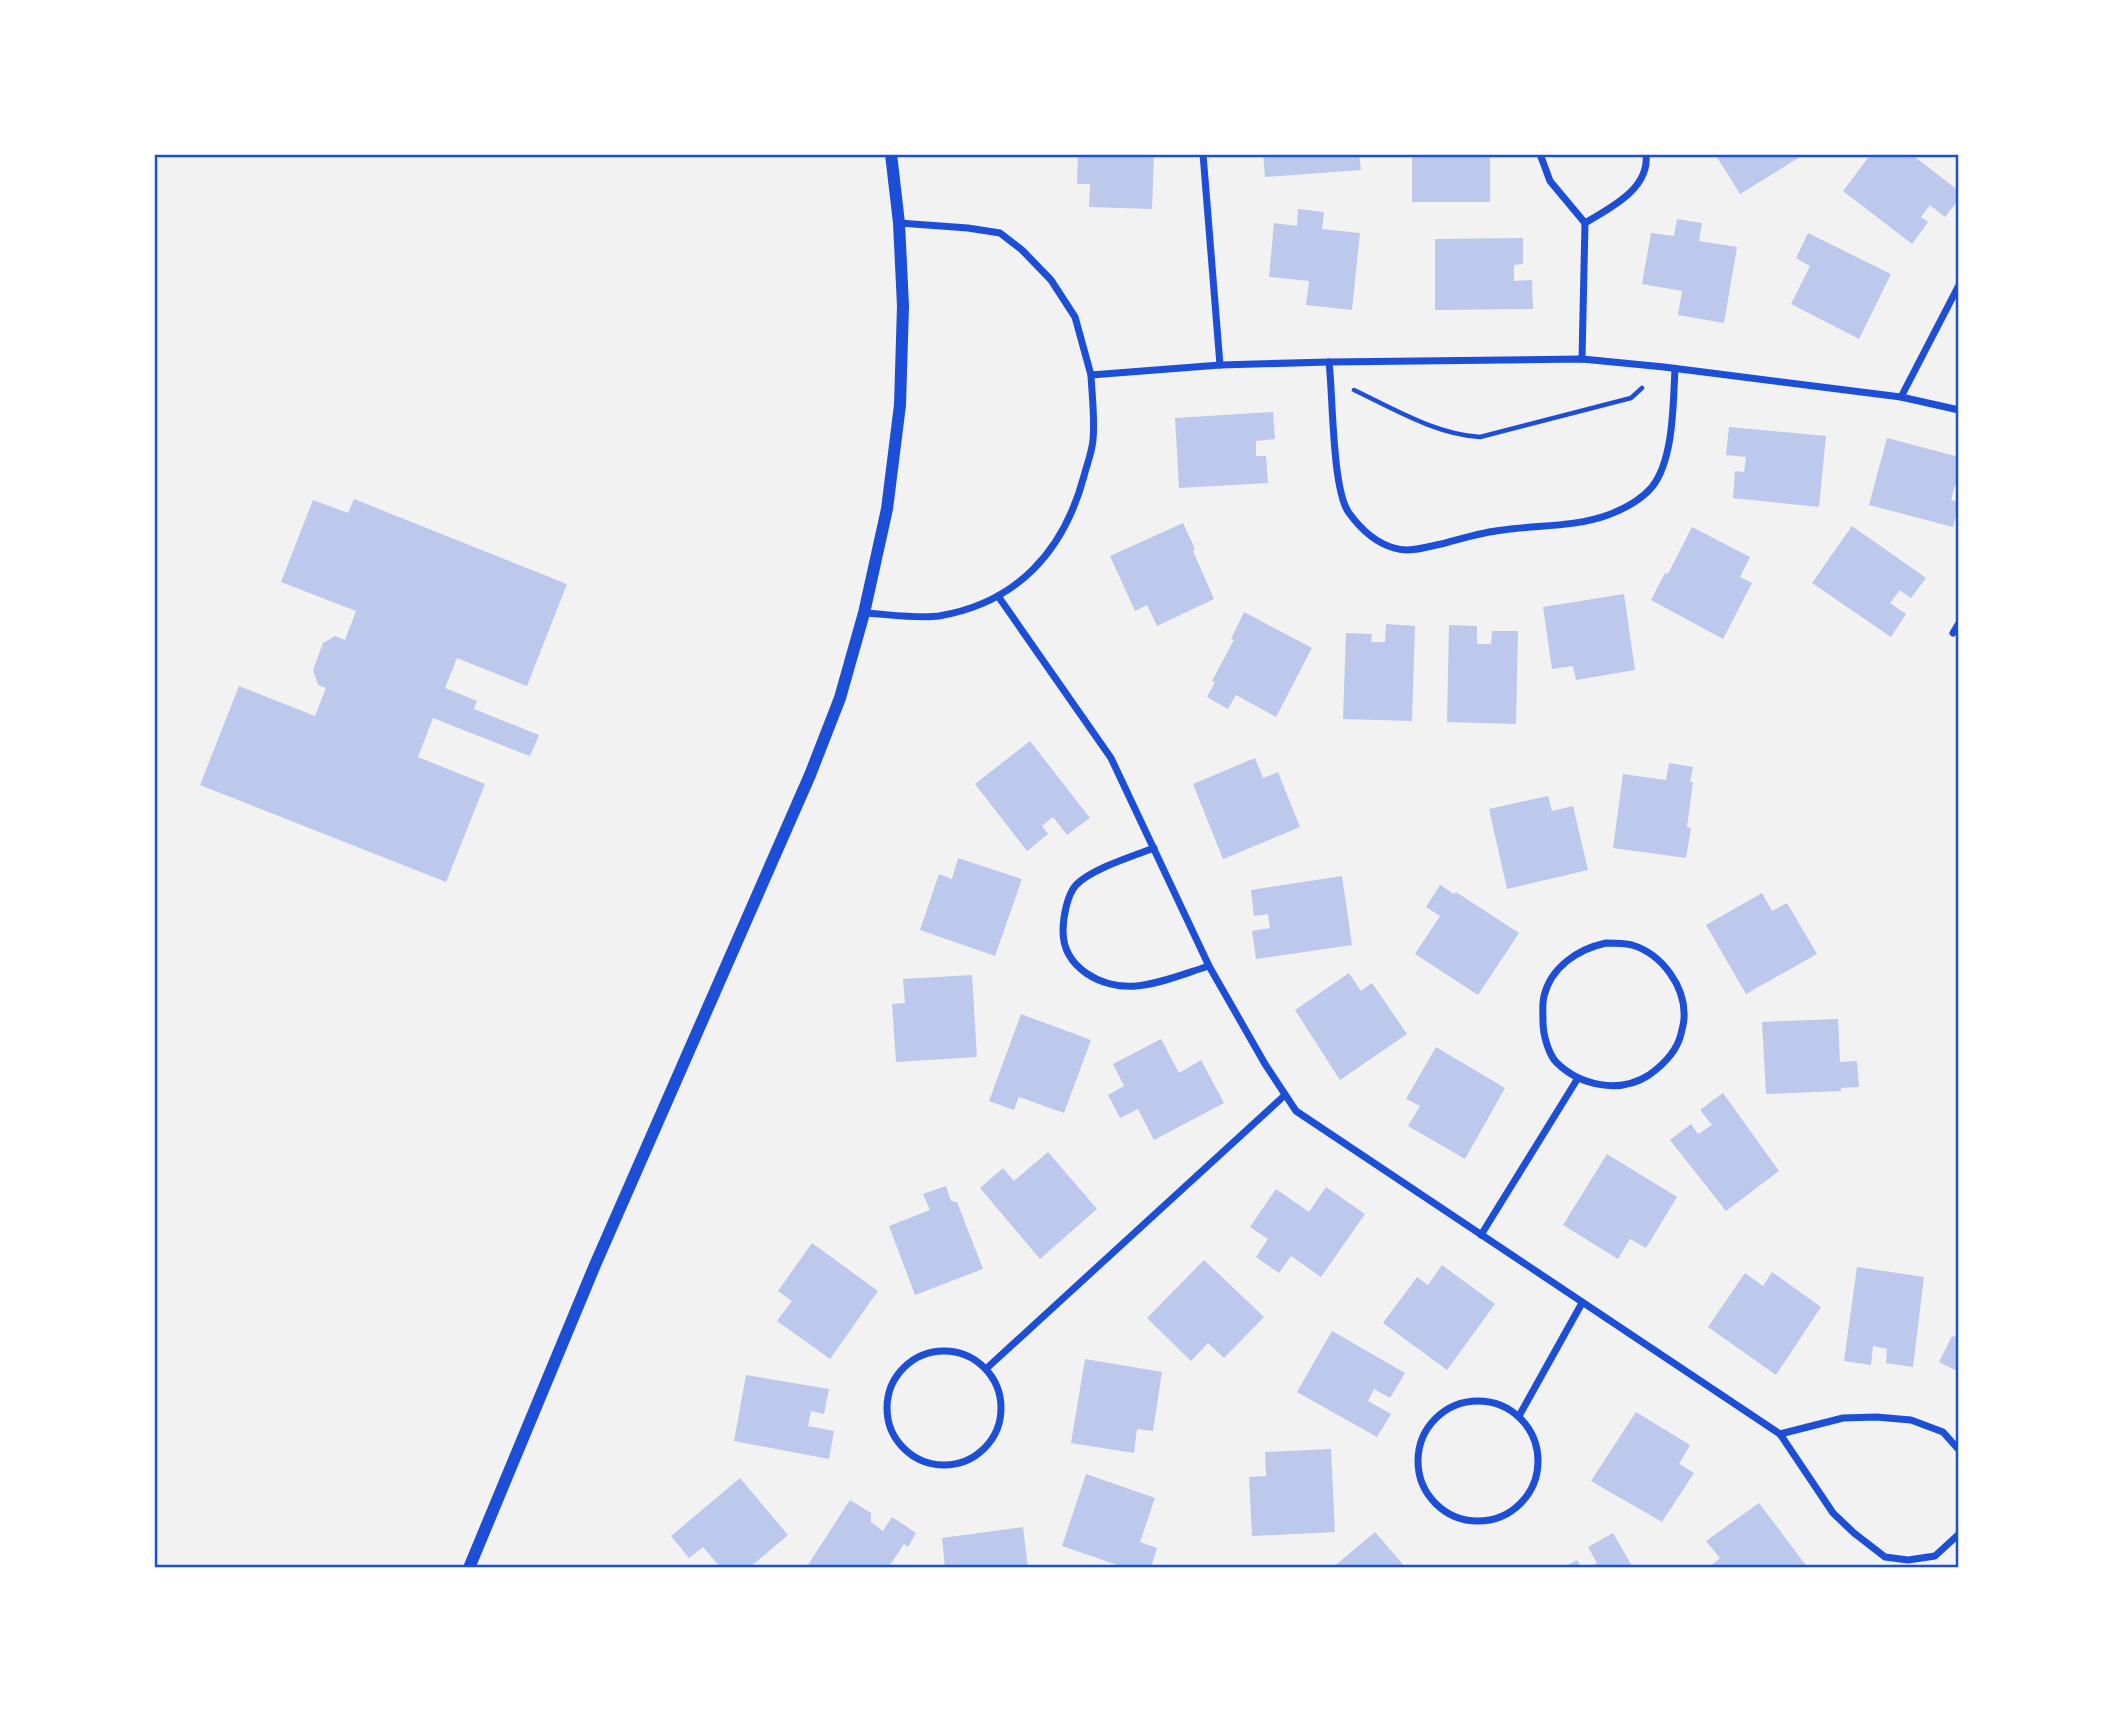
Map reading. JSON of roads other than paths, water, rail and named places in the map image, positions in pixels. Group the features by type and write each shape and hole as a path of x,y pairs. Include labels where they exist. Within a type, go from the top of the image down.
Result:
{"street":[{"path":"469,1568 595,1265 810,775 840,698 864,613 887,509 900,405 903,306 899,223 891,154"},
{"path":"1203,154 1220,365"},
{"path":"1541,154 1550,181 1585,223 1582,359"},
{"path":"1585,223 1628,195 1642,178 1646,154"},
{"path":"864,613 936,616 967,609 998,596 1026,576 1054,546 1079,494 1093,441 1091,375 1075,317 1051,281 1022,250 1000,233 899,223"},
{"path":"1901,397 1959,285"},
{"path":"1091,375 1220,365 1582,359 1901,397 1959,411"},
{"path":"1329,362 1338,484 1347,511 1363,529 1379,541 1395,549 1414,550 1501,530 1582,523 1608,515 1634,502 1652,487 1664,465 1672,416 1675,369"},
{"path":"998,596 1111,758 1209,966 1265,1064 1296,1111 1780,1434 1833,1513 1885,1557 1908,1560 1935,1556 1959,1534"},
{"path":"1953,633 1959,623"},
{"path":"1154,848 1105,866 1075,885 1063,915 1063,938 1069,958 1085,973 1103,982 1135,986 1209,966"},
{"path":"1606,943 1630,944 1647,951 1667,967 1682,998 1684,1018 1679,1042 1662,1067 1641,1080 1624,1085 1598,1085 1578,1078 1554,1060 1543,1032 1544,998 1549,983 1563,963 1592,946 1606,943"},
{"path":"1481,1235 1578,1078"},
{"path":"986,1368 1285,1095"},
{"path":"1519,1416 1582,1303"},
{"path":"942,1350 968,1355 986,1368 997,1387 1001,1413 996,1432 985,1448 969,1460 942,1466 928,1464 910,1455 891,1433 887,1417 887,1397 899,1372 911,1360 942,1350"},
{"path":"1472,1400 1494,1402 1519,1416 1535,1439 1539,1460 1536,1481 1526,1498 1511,1512 1491,1520 1470,1522 1457,1519 1440,1508 1421,1484 1417,1465 1420,1442 1434,1419 1453,1405 1472,1400"},
{"path":"1780,1434 1843,1418 1911,1420 1943,1432 1959,1450"}]}
